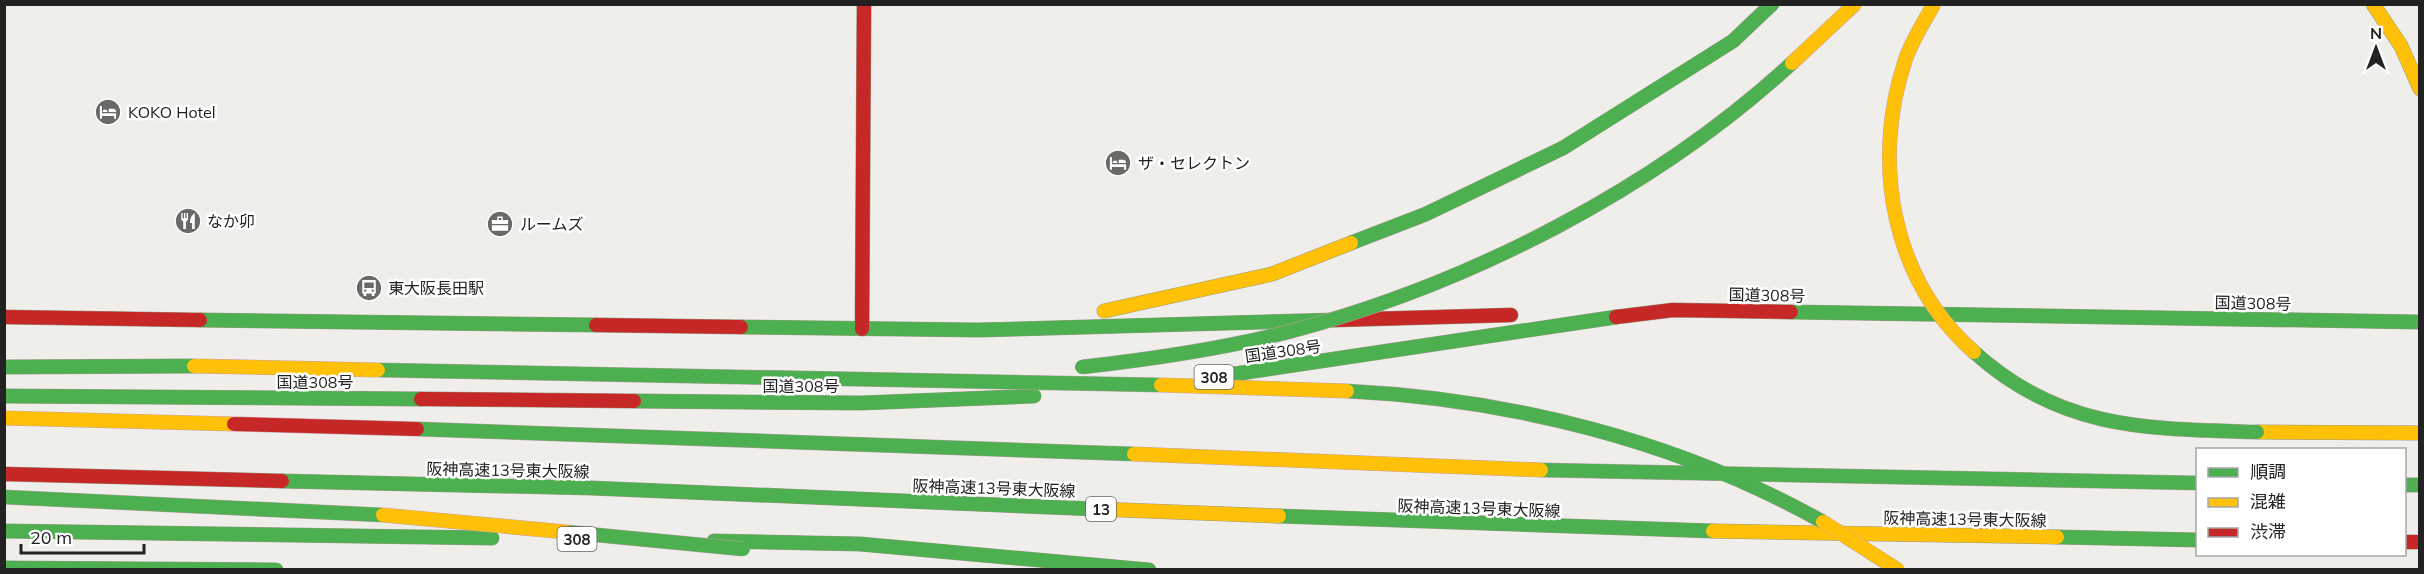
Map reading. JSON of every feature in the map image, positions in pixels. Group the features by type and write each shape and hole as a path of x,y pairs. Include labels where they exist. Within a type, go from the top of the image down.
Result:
{"main road":[{"path":"862,329 864,4"},
{"path":"978,330 1127,307 1272,274 1426,214 1563,148 1733,41 1772,4"},
{"path":"912,380 1045,371 1173,356 1293,331 1406,295 1519,245 1625,186 1716,126 1797,60 1855,4"},
{"path":"1934,4 1919,27 1899,72 1888,120 1887,174 1894,224 1910,271 1932,308 1964,347 2008,382 2055,406 2111,422 2180,430 2420,433"},
{"path":"2373,4 2401,46 2420,89"},
{"name":"308","path":"4,317 978,330 1673,310"},
{"name":"国道308号","path":"4,396 849,403 1013,398 1168,384 1420,348 1547,326 1673,310 2420,322"},
{"path":"4,367 194,366 912,380 1368,392 1483,405 1583,427 1687,461 1795,507 1898,570"},
{"path":"4,418 593,433 1591,472 2196,483"},
{"name":"阪神高速13号東大阪線","path":"4,474 591,488 1601,529 2196,540"},
{"path":"4,497 377,514 563,529 814,557"},
{"name":"308","path":"4,531 860,544 1149,570"},
{"path":"4,568 276,570"}],"traffic: fast":[{"path":"1351,243 1426,214 1563,148 1733,41 1772,4"},
{"path":"1082,367 1188,353 1292,331 1359,311 1426,287 1493,258 1621,191 1739,109 1792,63"},
{"path":"1791,312 2420,322"},
{"path":"1214,377 1616,317"},
{"path":"200,320 596,325"},
{"path":"741,327 978,330 1335,320"},
{"path":"1974,352 2006,378 2039,397 2072,411 2142,426 2257,432"},
{"path":"4,367 194,366"},
{"path":"378,370 1161,385"},
{"path":"1347,391 1470,403 1592,429 1711,468 1768,493 1823,522"},
{"path":"4,396 421,399"},
{"path":"634,401 861,403 1034,396"},
{"path":"417,429 1134,454"},
{"path":"1541,470 2196,483"},
{"path":"282,481 591,488 1096,509"},
{"path":"2406,485 2420,485"},
{"path":"4,497 383,515"},
{"path":"1279,516 1713,531"},
{"path":"4,531 492,538"},
{"path":"566,532 743,549"},
{"path":"2057,537 2196,540"},
{"path":"714,541 860,544 1149,570"},
{"path":"4,568 276,570"}],"traffic: slow":[{"path":"1792,63 1855,4"},
{"path":"1934,4 1905,61 1895,100 1890,139 1890,179 1896,218 1907,255 1924,290 1946,323 1974,352"},
{"path":"2373,4 2401,46 2420,89"},
{"path":"1104,311 1272,274 1351,243"},
{"path":"194,366 378,370"},
{"path":"1161,385 1347,391"},
{"path":"4,418 234,424"},
{"path":"2257,432 2420,433"},
{"path":"1134,454 1541,470"},
{"path":"1096,509 1279,516"},
{"path":"383,515 566,532"},
{"path":"1823,522 1898,570"},
{"path":"1713,531 2057,537"}],"traffic: jam":[{"path":"862,329 864,4"},
{"path":"1616,317 1673,310 1791,312"},
{"path":"1335,320 1511,315"},
{"path":"4,317 200,320"},
{"path":"596,325 741,327"},
{"path":"421,399 634,401"},
{"path":"234,424 417,429"},
{"path":"4,474 282,481"},
{"path":"2406,542 2420,542"}],"place":[{"name":"KOKO Hotel","path":"108,112"},
{"name":"ザ・セレクトン","path":"1118,163"},
{"name":"なか卯","path":"188,221"},
{"name":"ルームズ","path":"500,224"},
{"name":"東大阪長田駅","path":"369,288"}]}
